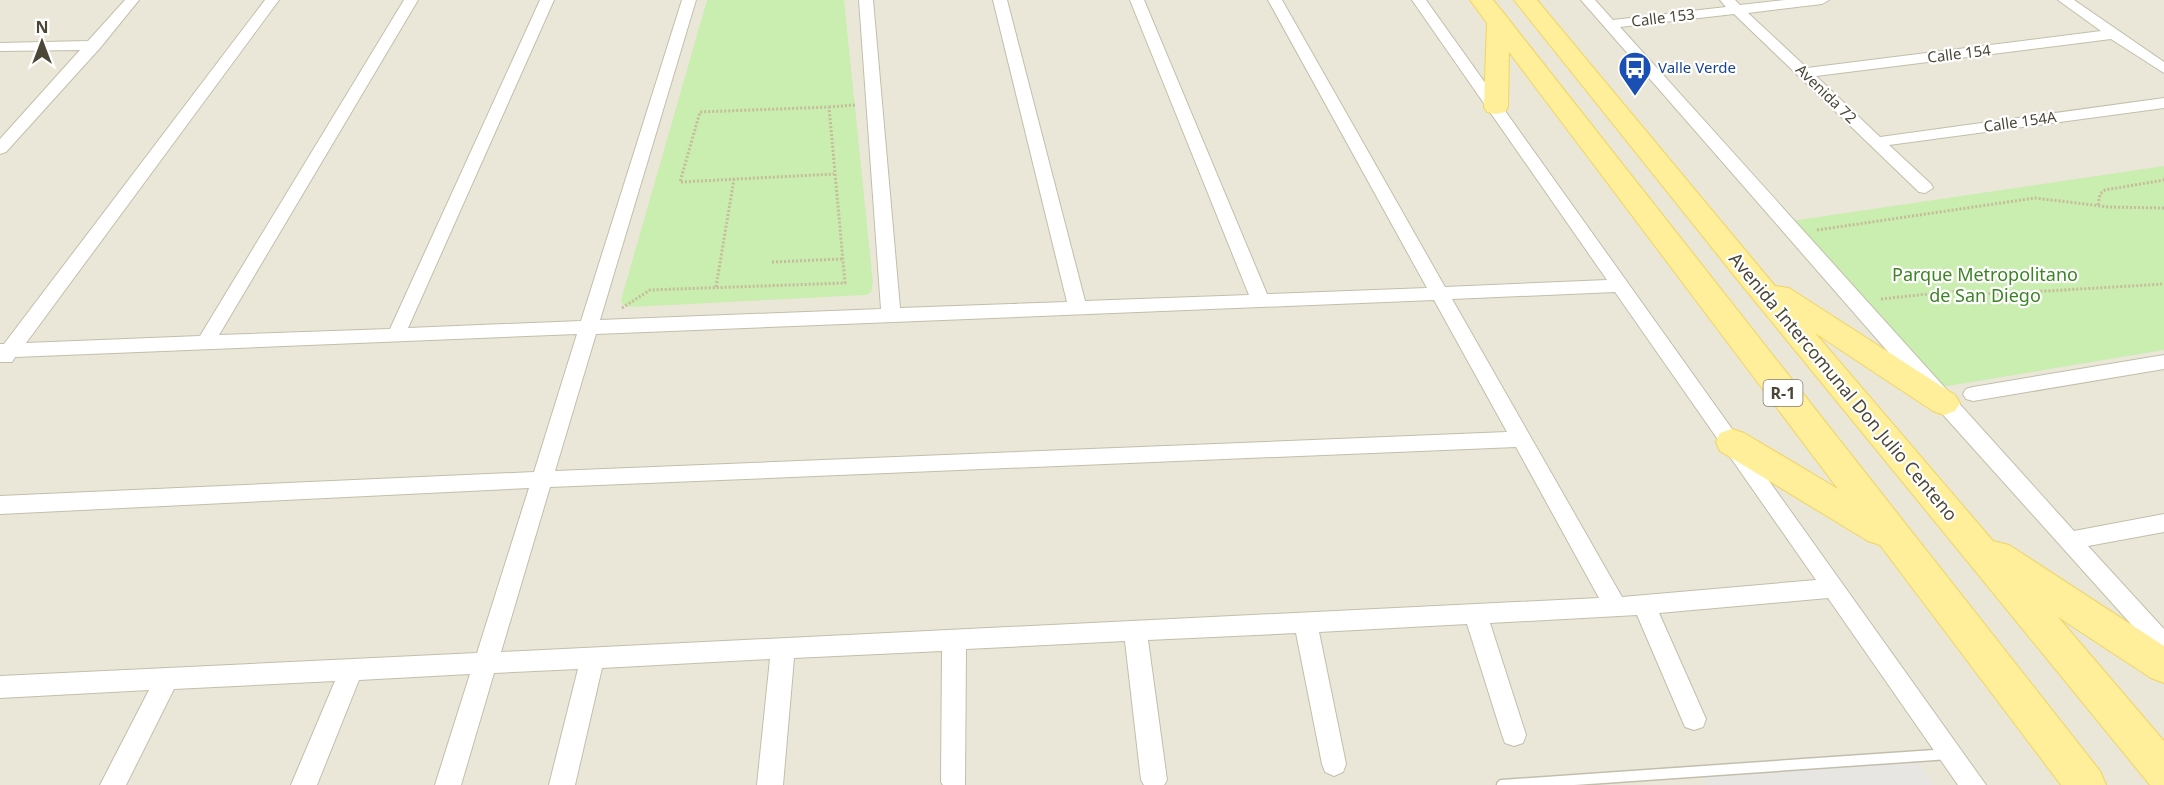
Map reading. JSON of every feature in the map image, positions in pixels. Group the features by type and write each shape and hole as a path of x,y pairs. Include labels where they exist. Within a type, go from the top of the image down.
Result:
{"main road":[{"name":"Avenida Intercomunal Don Julio Centeno","path":"1526,0 1751,277 2164,771"},
{"path":"1489,11 1496,107"},
{"name":"R-1","path":"1489,11 2086,785"},
{"path":"1751,277 1944,403"},
{"path":"1732,442 1895,540"},
{"path":"1964,532 2112,634 2164,666"}],"street":[{"path":"0,149 6,135 95,45 132,0"},
{"path":"3,355 272,0"},
{"path":"206,342 411,0"},
{"path":"396,335 547,0"},
{"path":"448,785 488,662 689,0"},
{"path":"866,0 891,315"},
{"path":"999,0 1078,308"},
{"path":"1137,0 1260,300"},
{"path":"1275,0 1616,607"},
{"path":"1419,0 1973,785"},
{"path":"1588,0 1944,403 2164,645"},
{"name":"Calle 153","path":"1611,24 1732,5 1822,0"},
{"path":"2065,0 2164,69"},
{"name":"Avenida 72","path":"1732,5 1925,188"},
{"name":"Calle 154","path":"1804,73 2114,34"},
{"path":"0,47 95,45"},
{"name":"Calle 154A","path":"1877,142 2164,103"},
{"path":"3,355 206,342 1620,286"},
{"path":"1973,394 2164,362"},
{"path":"0,505 543,479 1521,439"},
{"path":"2070,541 2164,523"},
{"path":"0,687 1616,607 1834,588"},
{"path":"1644,604 1694,719"},
{"path":"1475,613 1514,735"},
{"path":"1305,621 1334,764"},
{"path":"1135,630 1154,780"},
{"path":"954,639 954,782"},
{"path":"770,785 783,647"},
{"path":"562,785 593,656"},
{"path":"304,785 352,669"},
{"path":"113,785 167,679"}],"lane":[{"path":"1502,785 1951,753"}],"path":[{"path":"834,174 680,182 700,112 874,104"},
{"path":"590,327 650,290 844,283 829,107"},
{"path":"716,287 734,179"},
{"path":"2098,205 2100,194 2105,190 2164,180"},
{"path":"1795,233 1994,202 2036,198 2098,205 2164,208"},
{"path":"772,262 842,258"},
{"path":"1855,302 1957,291 1996,294 2164,284"}],"shaded area":[{"path":"0,0 2164,0 2164,785 0,785"},
{"path":"1914,757 1934,785 1706,785 1700,767"}],"green space":[{"path":"707,0 844,0 873,283 871,292 866,295 624,306 621,300"},
{"name":"Parque Metropolitano de San Diego","path":"2164,166 2164,350 1942,387 1791,221"}],"place":[{"name":"Valle Verde","path":"1635,97"}]}
